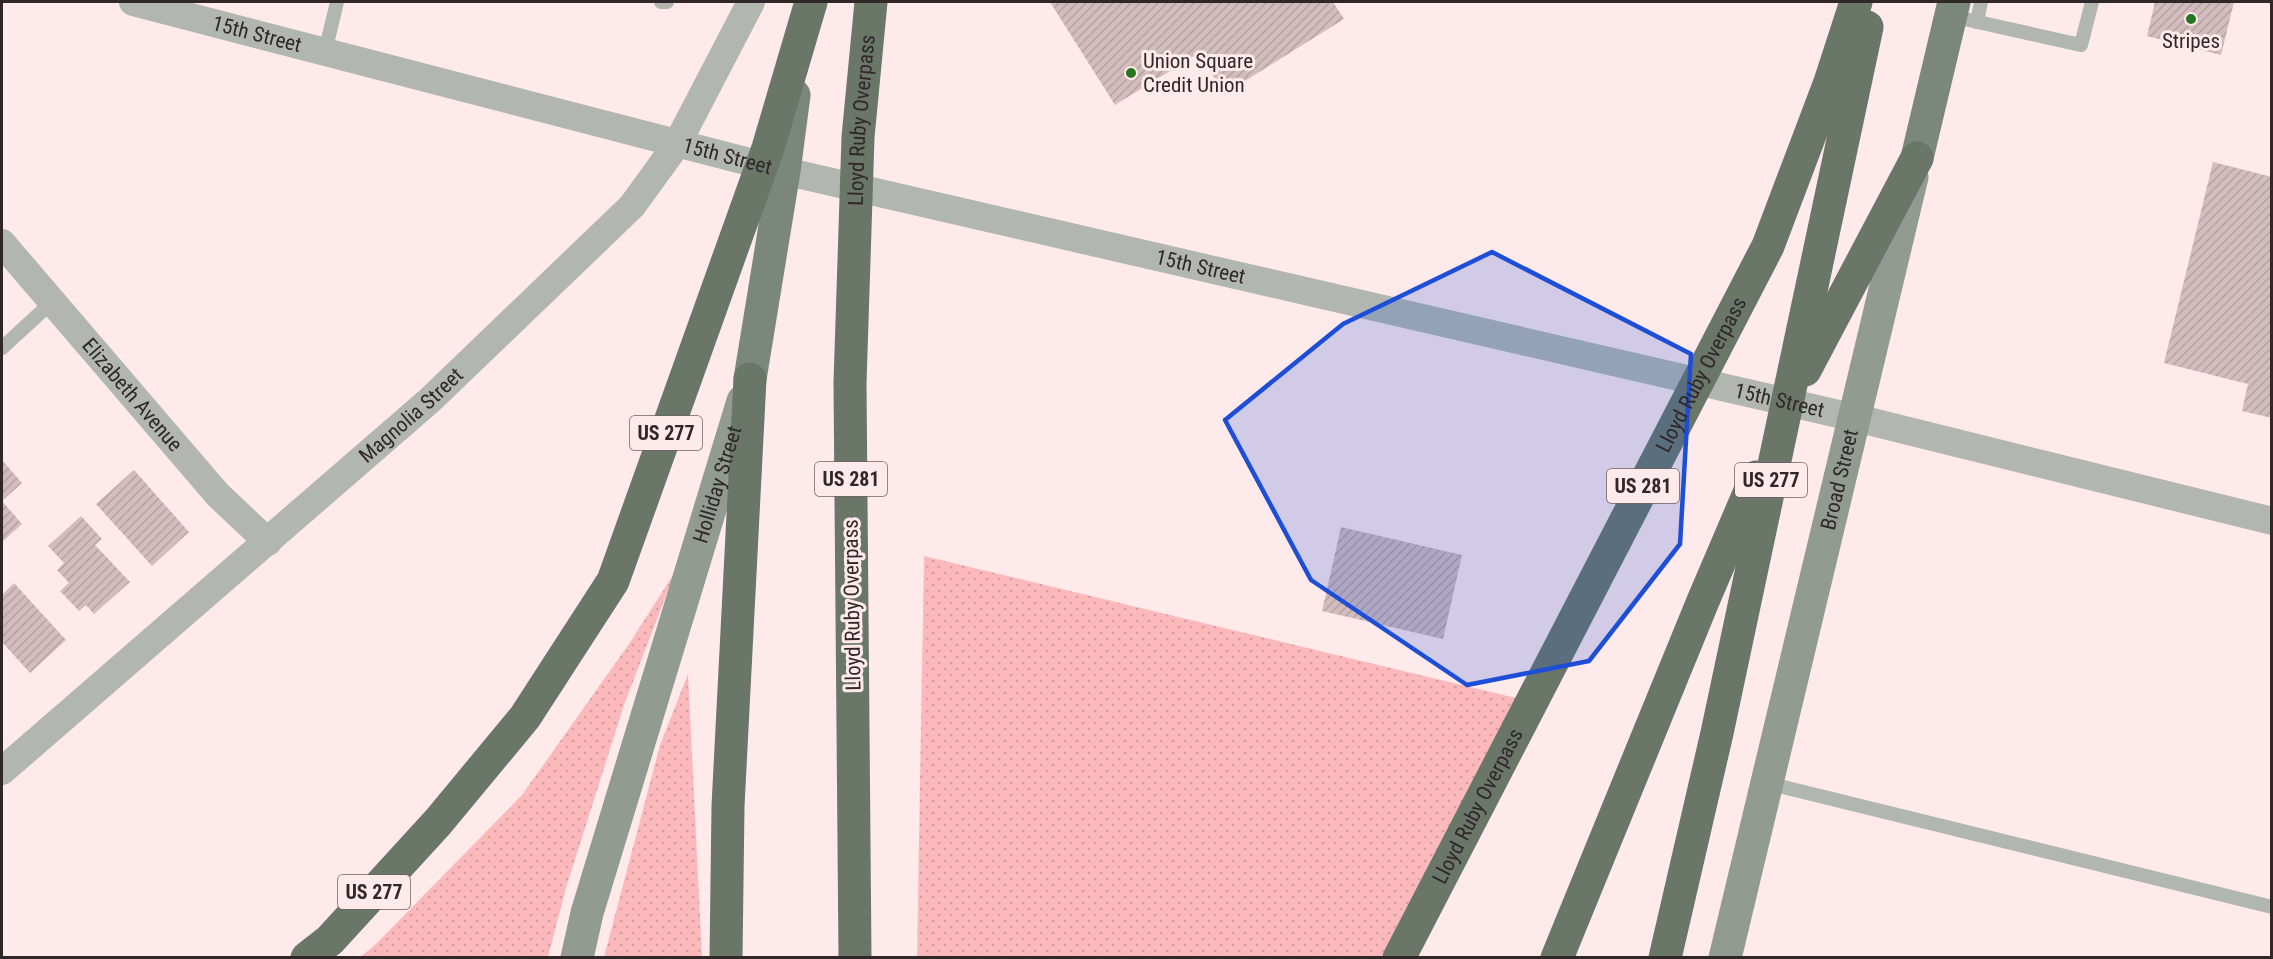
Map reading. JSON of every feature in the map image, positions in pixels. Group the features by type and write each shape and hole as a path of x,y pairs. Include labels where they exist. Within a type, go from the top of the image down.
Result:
{"highway":[{"name":"US 277","path":"306,957 330,940 438,822 525,717 613,581 768,148 811,2"},
{"name":"Lloyd Ruby Overpass","path":"855,957 850,382 858,137 871,2"},
{"name":"Lloyd Ruby Overpass","path":"1399,957 1768,246 1830,82 1856,2"},
{"name":"US 277","path":"1665,957 1719,722 1872,2"},
{"path":"1557,957 1703,601 1788,404 1917,158"},
{"path":"726,957 728,806 750,379"}],"main road":[{"name":"Holliday Street","path":"577,957 587,913 750,379 784,171 806,2"},
{"name":"Broad Street","path":"1725,957 1917,158 1960,13"}],"street":[{"name":"15th Street","path":"133,2 784,171 1856,418 2271,521"},
{"name":"Magnolia Street","path":"2,771 430,400 632,207 677,144 751,2"},
{"name":"Elizabeth Avenue","path":"2,243 218,495 268,542"}],"lane":[{"path":"325,52 337,2"},
{"path":"661,2 667,2"},
{"path":"1960,13 1981,2"},
{"path":"1960,13 2080,45 2091,2"},
{"path":"2,348 52,302"},
{"path":"1767,783 2271,907"}],"highlighted area":[{"path":"1492,252 1691,354 1680,544 1589,661 1467,685 1311,580 1225,420 1343,324"}],"shaded area":[{"path":"924,556 1520,699 1385,957 917,958"},
{"path":"675,572 624,705 566,888 548,957 359,958 375,945 522,795 629,644"},
{"path":"688,674 702,957 604,957 660,745"}],"building":[{"name":"Union Square Credit Union","path":"1050,2 1333,2 1344,19 1224,94 1199,53 1115,105"},
{"name":"Stripes","path":"2155,2 2234,2 2221,55 2147,36"},
{"path":"2213,162 2272,177 2272,418 2242,411 2248,384 2164,363"},
{"path":"2,460 22,483 2,501"},
{"path":"134,470 189,532 152,566 96,504"},
{"path":"2,501 22,524 3,541 2,540"},
{"path":"81,516 102,539 95,545 130,582 94,614 86,605 79,611 60,591 69,583 57,570 64,563 48,546"},
{"path":"1341,527 1462,555 1443,639 1322,611"},
{"path":"14,583 66,640 30,673 2,642 2,595"}],"place":[{"name":"Stripes","path":"2191,19"},
{"name":"Union Square Credit Union","path":"1131,73"}]}
